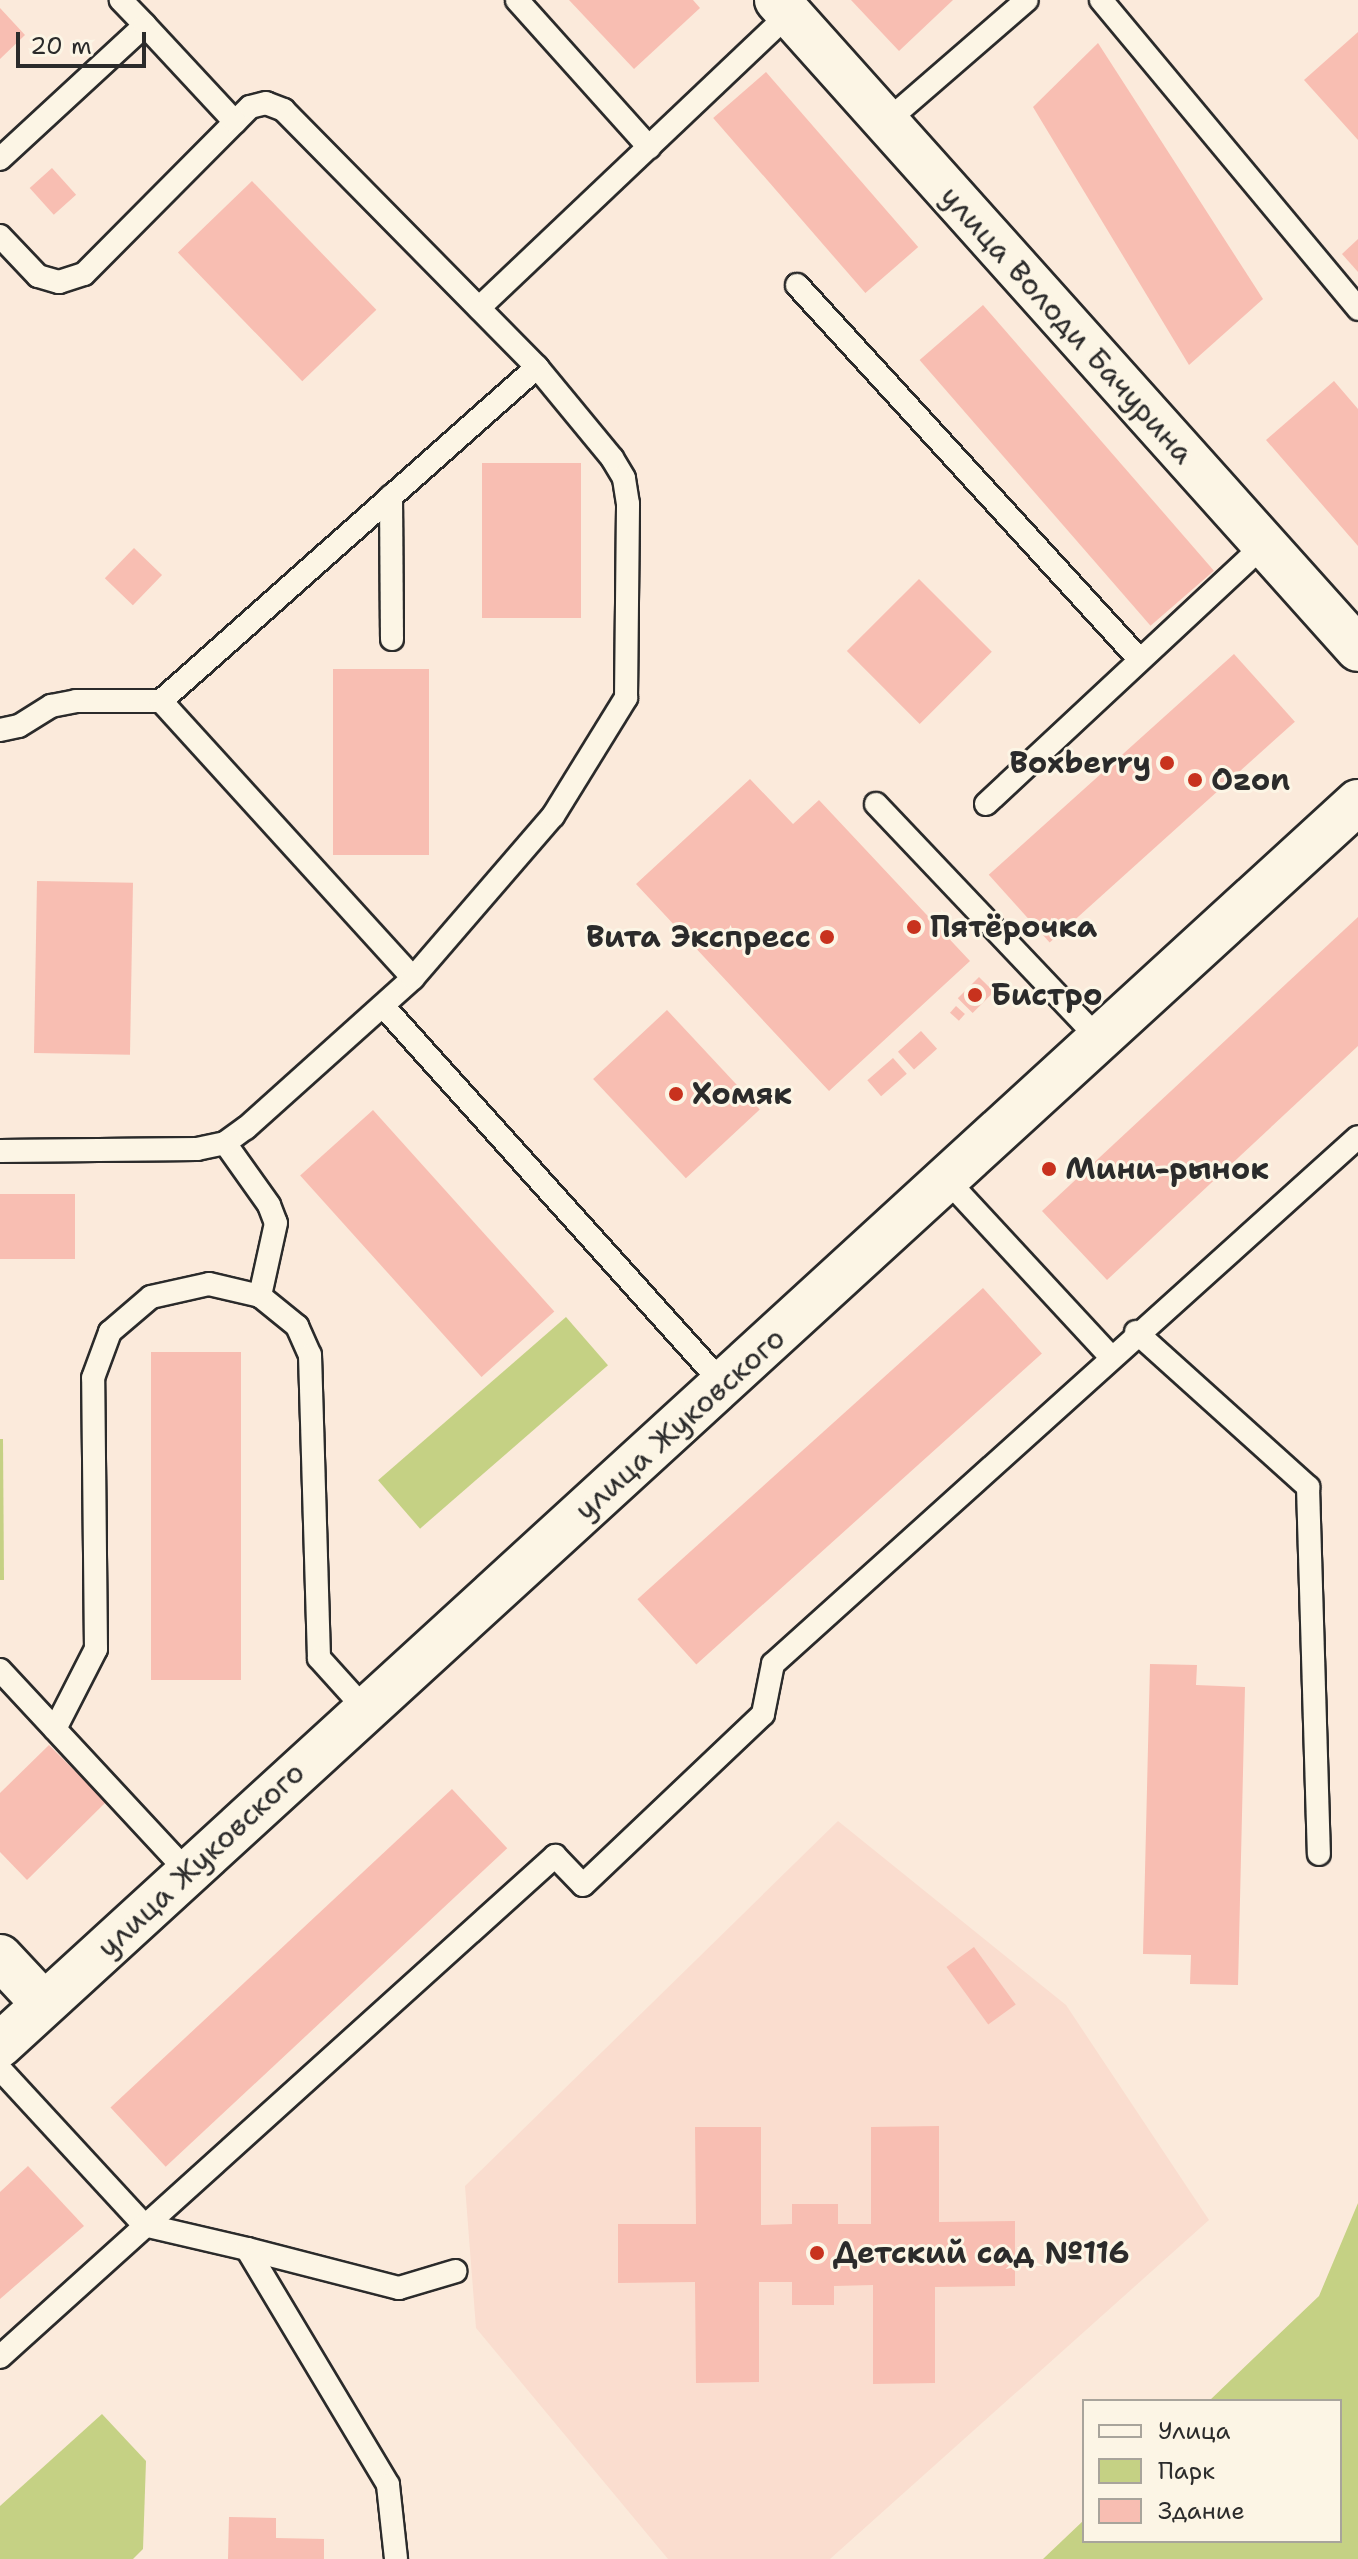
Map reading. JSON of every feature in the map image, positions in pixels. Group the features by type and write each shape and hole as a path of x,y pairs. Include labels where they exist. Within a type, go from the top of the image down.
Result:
{"street":[{"name":"улица Володи Бачурина","path":"783,7 1358,649"},
{"name":"улица Жуковского","path":"0,2045 365,1709 948,1181 1358,802"},
{"path":"0,1957 44,2004"}],"lane":[{"path":"121,0 235,122"},
{"path":"517,0 649,147"},
{"path":"886,122 1027,0"},
{"path":"1101,0 1358,309"},
{"path":"479,308 649,147 783,7"},
{"path":"0,159 145,25"},
{"path":"0,236 38,276 59,282 84,274 250,107 266,103 284,110 537,367 624,478 628,504 626,698 553,816 413,978 384,1007 225,1143 197,1149 0,1151"},
{"path":"797,285 1140,660"},
{"path":"0,730 19,726 51,706 76,701 161,701 537,367"},
{"path":"391,496 392,639"},
{"path":"986,804 1264,545"},
{"path":"161,701 413,978"},
{"path":"876,804 1100,1040"},
{"path":"384,1007 723,1384"},
{"path":"0,2357 555,1856 583,1885 763,1714 773,1664 1136,1332 1358,1137"},
{"path":"225,1143 269,1205 276,1223 260,1296"},
{"path":"948,1181 1110,1356"},
{"path":"55,1729 96,1649 93,1378 110,1332 151,1297 209,1284 260,1296 297,1326 310,1355 319,1658 365,1709"},
{"path":"1136,1332 1308,1487 1319,1854"},
{"path":"0,1670 188,1872"},
{"path":"0,2069 144,2225 399,2288 456,2271"},
{"path":"247,2249 388,2485 396,2559"}],"shaded area":[{"path":"838,1821 1066,2005 1209,2220 830,2559 668,2559 476,2328 465,2186"}],"green space":[{"path":"566,1317 608,1365 420,1529 378,1480"},
{"path":"0,1439 3,1439 4,1580 0,1580"},
{"path":"1358,2203 1358,2559 1043,2559 1082,2522 1082,2543 1342,2543 1342,2399 1211,2399 1319,2296"},
{"path":"102,2414 146,2461 143,2549 133,2559 0,2559 0,2506"}],"building":[{"path":"569,0 693,0 700,8 634,69"},
{"path":"851,0 953,0 899,51"},
{"path":"0,8 25,35 0,59"},
{"path":"1358,32 1358,140 1304,80"},
{"path":"1098,43 1263,299 1189,365 1033,107"},
{"path":"766,72 918,247 865,293 713,118"},
{"path":"52,168 76,195 54,215 30,188"},
{"path":"252,181 376,310 302,381 178,253"},
{"path":"1358,239 1358,272 1342,254"},
{"path":"983,305 1214,571 1151,626 920,360"},
{"path":"1334,381 1358,409 1358,546 1266,440"},
{"path":"482,463 581,463 581,618 482,618"},
{"path":"134,548 162,575 133,605 105,578"},
{"path":"919,579 992,652 920,724 847,651"},
{"path":"1234,654 1295,722 1050,942 989,875"},
{"path":"333,669 429,669 429,855 333,855"},
{"path":"750,779 793,824 819,800 970,961 829,1091 636,884"},
{"path":"37,881 133,883 130,1055 34,1053"},
{"path":"1358,917 1358,1046 1107,1280 1042,1211"},
{"name":"Бистро","path":"979,977 994,992 973,1013 958,998"},
{"path":"956,1006 965,1014 959,1021 950,1013"},
{"name":"Хомяк","path":"667,1010 760,1109 686,1178 593,1079"},
{"path":"921,1031 937,1049 914,1070 898,1052"},
{"path":"893,1058 907,1074 881,1096 867,1080"},
{"path":"373,1110 554,1311 482,1377 300,1176"},
{"path":"0,1194 75,1194 75,1259 0,1259"},
{"path":"983,1288 1042,1353 696,1665 637,1599"},
{"path":"151,1352 241,1352 241,1680 151,1680"},
{"path":"1150,1664 1197,1665 1196,1685 1245,1687 1238,1985 1190,1984 1191,1955 1143,1954"},
{"path":"49,1745 106,1802 27,1880 0,1852 0,1793"},
{"path":"452,1789 507,1848 166,2167 110,2107"},
{"path":"974,1947 1016,2004 988,2024 946,1967"},
{"name":"Детский сад №116","path":"939,2126 939,2222 1015,2221 1015,2286 935,2287 935,2383 873,2384 873,2285 834,2286 834,2305 792,2305 792,2282 759,2282 759,2382 696,2383 695,2282 618,2283 618,2224 696,2224 695,2127 761,2127 761,2225 792,2224 792,2204 838,2204 838,2224 871,2224 871,2127"},
{"path":"28,2166 84,2226 0,2299 0,2192"},
{"path":"229,2517 276,2518 276,2538 324,2539 324,2559 228,2559"}],"place":[{"name":"Boxberry","path":"1167,763"},
{"name":"Ozon","path":"1195,780"},
{"name":"Пятёрочка","path":"914,927"},
{"name":"Вита Экспресс","path":"827,937"},
{"name":"Бистро","path":"975,995"},
{"name":"Хомяк","path":"676,1094"},
{"name":"Мини-рынок","path":"1049,1169"},
{"name":"Детский сад №116","path":"817,2253"}]}
